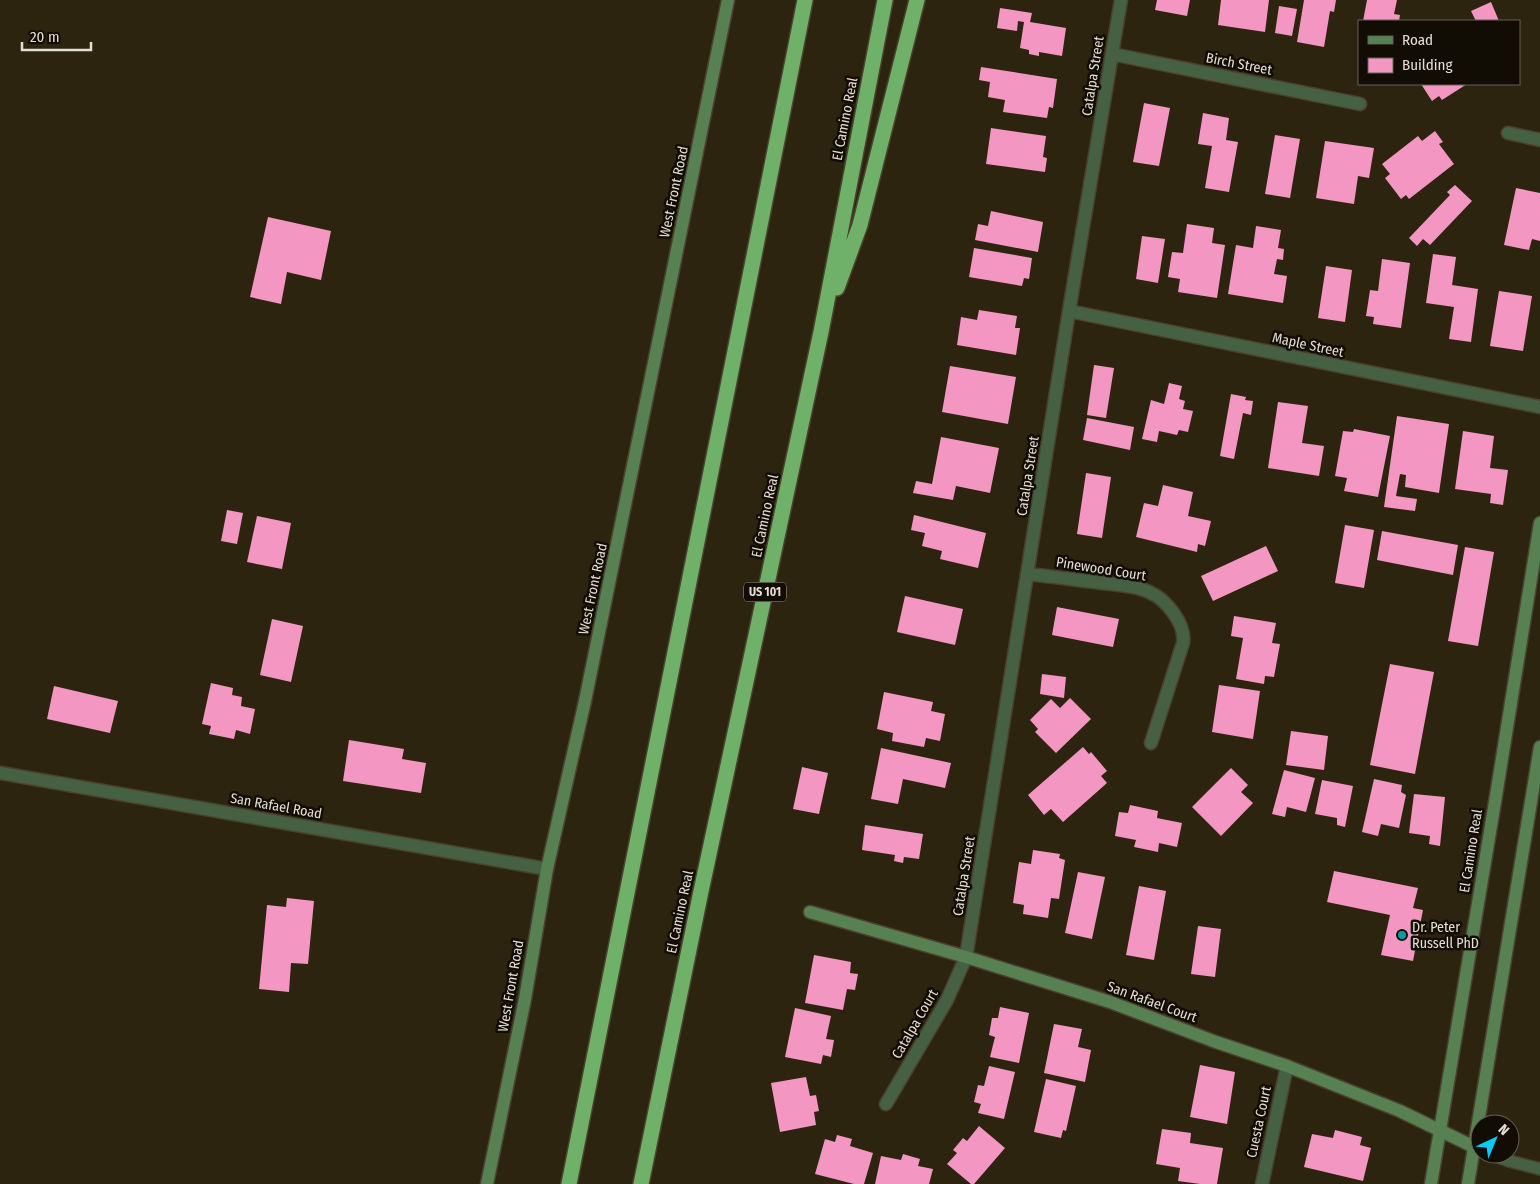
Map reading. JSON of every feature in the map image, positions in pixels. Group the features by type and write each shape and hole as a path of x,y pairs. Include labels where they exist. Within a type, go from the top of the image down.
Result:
{"highway":[{"path":"569,1184 805,0"},
{"name":"El Camino Real","path":"641,1184 700,896 821,332 885,0"},
{"path":"821,332 860,225 917,0"}],"street":[{"name":"West Front Road","path":"487,1184 525,999 547,869 585,701 728,0"},
{"name":"Catalpa Street","path":"966,957 1069,311 1121,0"},
{"name":"Birch Street","path":"1112,54 1360,104"},
{"path":"1508,133 1540,140"},
{"name":"Maple Street","path":"1069,311 1540,407"},
{"name":"El Camino Real","path":"1431,1184 1495,802 1536,574 1540,524"},
{"name":"Pinewood Court","path":"1028,574 1131,586 1149,592 1175,614 1184,639 1151,743"},
{"path":"1482,1114 1540,747"},
{"name":"San Rafael Road","path":"0,773 547,869"},
{"name":"San Rafael Court","path":"810,912 966,957 1110,1002 1216,1042 1287,1066 1400,1112 1470,1146"},
{"name":"Catalpa Court","path":"886,1104 947,1000 966,957"},
{"name":"Cuesta Court","path":"1262,1184 1287,1066"},
{"path":"1468,1184 1473,1164"}],"lane":[{"path":"1520,1164 1540,1169"}],"building":[{"path":"1157,0 1190,0 1187,16 1155,10"},
{"path":"1221,0 1269,0 1265,32 1218,25"},
{"path":"1304,0 1336,0 1334,12 1330,11 1324,47 1297,42"},
{"path":"1367,0 1397,0 1394,14 1400,15 1399,20 1363,20"},
{"path":"1491,2 1499,20 1476,20 1471,11"},
{"path":"1279,6 1297,9 1292,36 1275,33"},
{"path":"1000,8 1032,13 1030,22 1066,28 1062,56 1039,52 1039,56 1029,54 1029,50 1020,48 1024,22 1018,21 1017,31 997,28"},
{"path":"981,67 1057,79 1053,108 1049,107 1047,118 1003,112 1005,100 988,97 990,82 979,80"},
{"path":"1422,85 1465,85 1442,100 1439,96 1432,101"},
{"path":"1144,103 1170,108 1159,166 1133,162"},
{"path":"1203,113 1229,118 1226,140 1238,142 1229,192 1205,188 1212,146 1198,144"},
{"path":"991,128 1046,136 1043,157 1047,158 1045,172 986,164"},
{"path":"1435,131 1443,142 1439,144 1454,164 1409,199 1406,195 1401,199 1385,178 1390,174 1382,164 1418,136 1422,141"},
{"path":"1275,135 1300,139 1290,198 1265,194"},
{"path":"1325,141 1374,148 1369,178 1358,176 1354,204 1316,198"},
{"path":"1455,185 1472,201 1430,245 1423,239 1417,246 1409,238 1450,195 1447,192"},
{"path":"1516,188 1540,193 1540,241 1532,239 1529,250 1504,245"},
{"path":"991,211 1043,222 1038,252 975,240 978,224 988,226"},
{"path":"268,217 331,231 321,280 287,272 281,304 250,297"},
{"path":"1187,224 1214,228 1212,243 1225,245 1217,298 1178,292 1180,279 1168,277 1172,252 1183,253"},
{"path":"1256,226 1281,230 1278,248 1284,249 1283,260 1277,259 1274,274 1287,276 1283,303 1228,294 1236,245 1253,248"},
{"path":"1142,236 1165,239 1158,283 1136,279"},
{"path":"974,248 1032,258 1029,279 1024,278 1022,286 969,277"},
{"path":"1433,254 1456,257 1452,285 1478,289 1471,342 1449,339 1454,307 1426,303"},
{"path":"1382,259 1410,263 1401,328 1373,324 1374,317 1366,316 1370,290 1378,291"},
{"path":"1326,266 1352,270 1345,322 1318,318"},
{"path":"1499,291 1532,296 1523,351 1490,346"},
{"path":"979,310 1017,316 1015,328 1020,328 1016,355 957,345 961,317 977,320"},
{"path":"1094,365 1114,368 1106,418 1087,415"},
{"path":"950,366 1016,377 1008,424 942,412"},
{"path":"1169,383 1182,386 1179,399 1185,401 1183,409 1193,411 1188,432 1179,430 1177,435 1159,431 1157,442 1142,439 1151,400 1164,404"},
{"path":"1231,394 1246,397 1245,400 1253,401 1251,415 1243,413 1234,459 1220,456"},
{"path":"1278,402 1308,406 1302,443 1324,446 1319,476 1268,468"},
{"path":"1397,416 1449,424 1439,493 1405,487 1406,475 1400,474 1396,496 1417,499 1415,511 1384,507"},
{"path":"1087,418 1134,427 1130,450 1083,440"},
{"path":"1354,429 1390,436 1378,497 1344,491 1347,478 1335,476 1343,431 1353,432"},
{"path":"1463,431 1494,436 1490,468 1508,470 1503,505 1490,503 1491,494 1455,489"},
{"path":"941,437 999,448 990,493 956,486 953,500 913,493 916,481 932,484"},
{"path":"1086,473 1111,477 1102,538 1077,534"},
{"path":"1163,485 1193,492 1188,516 1211,521 1205,546 1198,544 1197,552 1136,537 1144,503 1158,506"},
{"path":"227,510 243,513 237,544 221,541"},
{"path":"914,515 986,533 978,568 940,559 942,551 922,546 925,533 911,530"},
{"path":"257,516 291,523 282,569 247,562"},
{"path":"1345,525 1374,530 1364,588 1335,583"},
{"path":"1382,531 1458,545 1453,575 1377,560"},
{"path":"1266,546 1278,571 1213,601 1201,576"},
{"path":"1465,547 1494,552 1478,646 1448,641"},
{"path":"905,596 963,609 955,645 897,632"},
{"path":"1057,607 1119,619 1113,647 1052,635"},
{"path":"1234,616 1276,623 1272,643 1280,644 1274,677 1265,676 1264,684 1236,679 1243,638 1231,636"},
{"path":"272,619 303,626 291,682 260,675"},
{"path":"1390,664 1434,672 1415,774 1370,765"},
{"path":"1042,674 1066,677 1064,698 1040,694"},
{"path":"211,683 233,688 232,695 242,697 241,706 255,709 250,734 236,730 234,739 209,734 211,726 202,724"},
{"path":"1219,685 1260,691 1253,739 1212,732"},
{"path":"54,686 118,701 110,733 47,719"},
{"path":"884,692 933,702 931,711 945,714 940,741 926,738 924,747 892,741 893,733 877,729"},
{"path":"1070,698 1091,719 1056,753 1035,732 1038,729 1030,720 1051,699 1060,708"},
{"path":"1291,731 1328,736 1324,770 1286,765"},
{"path":"349,740 404,749 402,759 426,763 421,793 343,781"},
{"path":"1083,747 1089,754 1091,752 1107,771 1101,776 1107,783 1063,822 1051,809 1044,815 1028,795"},
{"path":"881,748 951,763 945,788 903,779 898,804 871,799"},
{"path":"802,767 828,773 819,814 793,809"},
{"path":"1231,768 1248,785 1241,792 1253,803 1221,836 1192,807"},
{"path":"1284,770 1315,778 1306,812 1287,807 1285,817 1272,814"},
{"path":"1374,779 1402,785 1401,792 1406,795 1399,828 1381,824 1378,836 1362,832"},
{"path":"1322,780 1353,786 1345,827 1337,825 1337,818 1315,814"},
{"path":"1414,794 1445,797 1440,846 1429,844 1430,836 1409,833"},
{"path":"1130,805 1158,811 1157,818 1182,823 1177,847 1159,843 1158,852 1134,847 1136,840 1115,836 1119,812 1128,813"},
{"path":"865,825 923,834 919,859 904,857 903,863 894,861 895,855 862,850"},
{"path":"1033,850 1060,854 1059,858 1065,860 1059,899 1051,898 1048,918 1023,914 1024,905 1013,903 1019,862 1031,864"},
{"name":"Dr. Peter Russell PhD","path":"1334,871 1418,888 1413,908 1423,910 1413,961 1381,955 1390,915 1327,902"},
{"path":"1078,872 1105,877 1092,939 1065,933"},
{"path":"1139,886 1166,891 1154,960 1126,955"},
{"path":"287,898 314,901 308,964 291,963 289,992 259,989 267,905 286,907"},
{"path":"1198,926 1221,929 1215,977 1191,974"},
{"path":"814,955 851,962 850,973 858,974 855,990 847,989 843,1010 805,1003"},
{"path":"1000,1007 1029,1013 1019,1063 990,1057 995,1037 989,1035 992,1018 998,1018"},
{"path":"795,1008 831,1016 826,1039 834,1040 831,1057 823,1055 821,1064 785,1057"},
{"path":"1054,1024 1082,1029 1078,1047 1091,1050 1085,1082 1044,1073"},
{"path":"1200,1065 1235,1072 1227,1124 1190,1117"},
{"path":"989,1066 1015,1072 1004,1119 978,1113 981,1104 974,1102 978,1085 984,1086"},
{"path":"806,1077 810,1096 816,1095 819,1111 814,1112 816,1125 780,1132 771,1083"},
{"path":"1046,1079 1076,1086 1066,1131 1063,1130 1061,1138 1034,1132"},
{"path":"979,1126 1005,1148 974,1184 971,1184 947,1164 957,1153 953,1150 963,1138 967,1141"},
{"path":"1162,1129 1191,1133 1190,1143 1223,1148 1217,1184 1178,1181 1180,1168 1156,1164"},
{"path":"1335,1130 1362,1137 1360,1145 1371,1148 1363,1181 1304,1167 1312,1134 1333,1138"},
{"path":"837,1135 852,1139 850,1146 873,1153 864,1184 854,1184 815,1174 825,1139 835,1142"},
{"path":"903,1154 920,1159 918,1166 933,1169 929,1184 875,1184 881,1156 901,1160"}],"place":[{"name":"Dr. Peter Russell PhD","path":"1402,935"}]}
